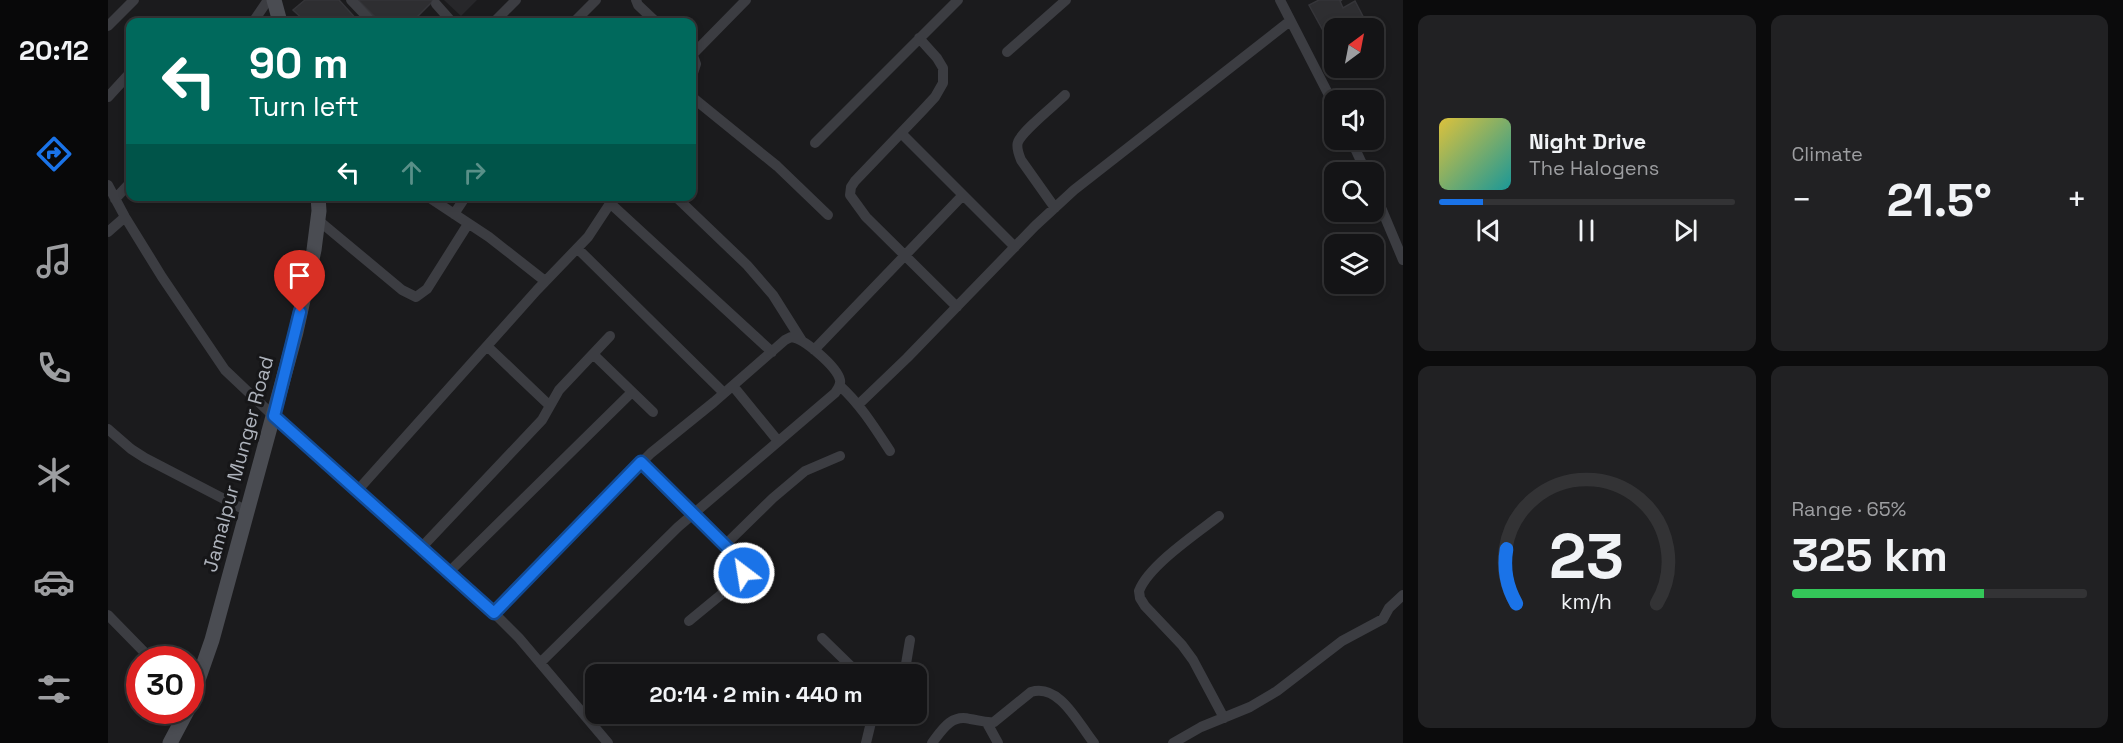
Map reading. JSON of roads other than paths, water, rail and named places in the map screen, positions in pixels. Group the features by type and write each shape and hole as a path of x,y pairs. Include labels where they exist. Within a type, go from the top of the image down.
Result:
{"street":[{"path":"108,26 134,0"},
{"path":"351,0 368,18"},
{"path":"498,18 516,0"},
{"path":"577,18 596,0"},
{"path":"636,0 652,18"},
{"path":"696,50 746,0"},
{"path":"815,143 958,0"},
{"path":"1007,52 1066,0"},
{"path":"1280,0 1326,90"},
{"path":"257,18 274,1 279,18"},
{"path":"436,4 448,18"},
{"path":"858,405 1055,208 1149,130 1290,21"},
{"path":"919,38 944,68 943,83 935,97 855,181 850,195 866,217 957,307"},
{"path":"108,97 126,77"},
{"path":"1055,208 1021,160 1018,142 1024,133 1065,95"},
{"path":"696,100 768,159 828,215"},
{"path":"901,133 1015,247"},
{"path":"108,185 162,277 225,370 494,613 608,743"},
{"path":"115,199 126,187"},
{"path":"814,350 963,195"},
{"name":"Jamalpur Munger Road","path":"204,663 296,332 314,250 318,201"},
{"path":"435,201 507,251 545,281"},
{"path":"454,214 463,201"},
{"path":"357,491 545,281 578,249 612,201"},
{"path":"614,201 772,352"},
{"path":"680,201 755,274 784,310 802,341"},
{"path":"1384,215 1403,260"},
{"path":"108,232 125,217"},
{"path":"318,220 402,290 416,297 427,289 468,224"},
{"path":"578,249 728,389 778,441"},
{"path":"421,548 542,420 559,390 610,336"},
{"path":"494,613 641,462 790,337 802,341 834,370 840,379 840,386 828,399 693,514 540,663"},
{"path":"487,346 550,406"},
{"path":"593,354 653,412"},
{"path":"840,386 858,405 890,451"},
{"path":"449,572 632,392"},
{"path":"108,429 131,449 159,466 247,511"},
{"path":"725,545 798,477 812,467 840,456"},
{"path":"641,462 745,567 740,579 689,621"},
{"path":"1219,516 1163,561 1150,574 1139,591 1145,606 1193,660 1224,718"},
{"path":"1173,743 1201,727 1250,707 1277,691 1342,641 1380,621 1392,604 1403,595"},
{"path":"108,615 138,646"},
{"path":"822,638 849,664"},
{"path":"906,664 909,640"},
{"path":"932,743 951,720 958,717 987,723 1000,718 1031,692 1038,690 1057,697 1094,743"},
{"path":"987,723 998,743"},
{"name":"Jamalpur Munger Road","path":"170,743 179,724"},
{"path":"866,743 871,724"}]}
